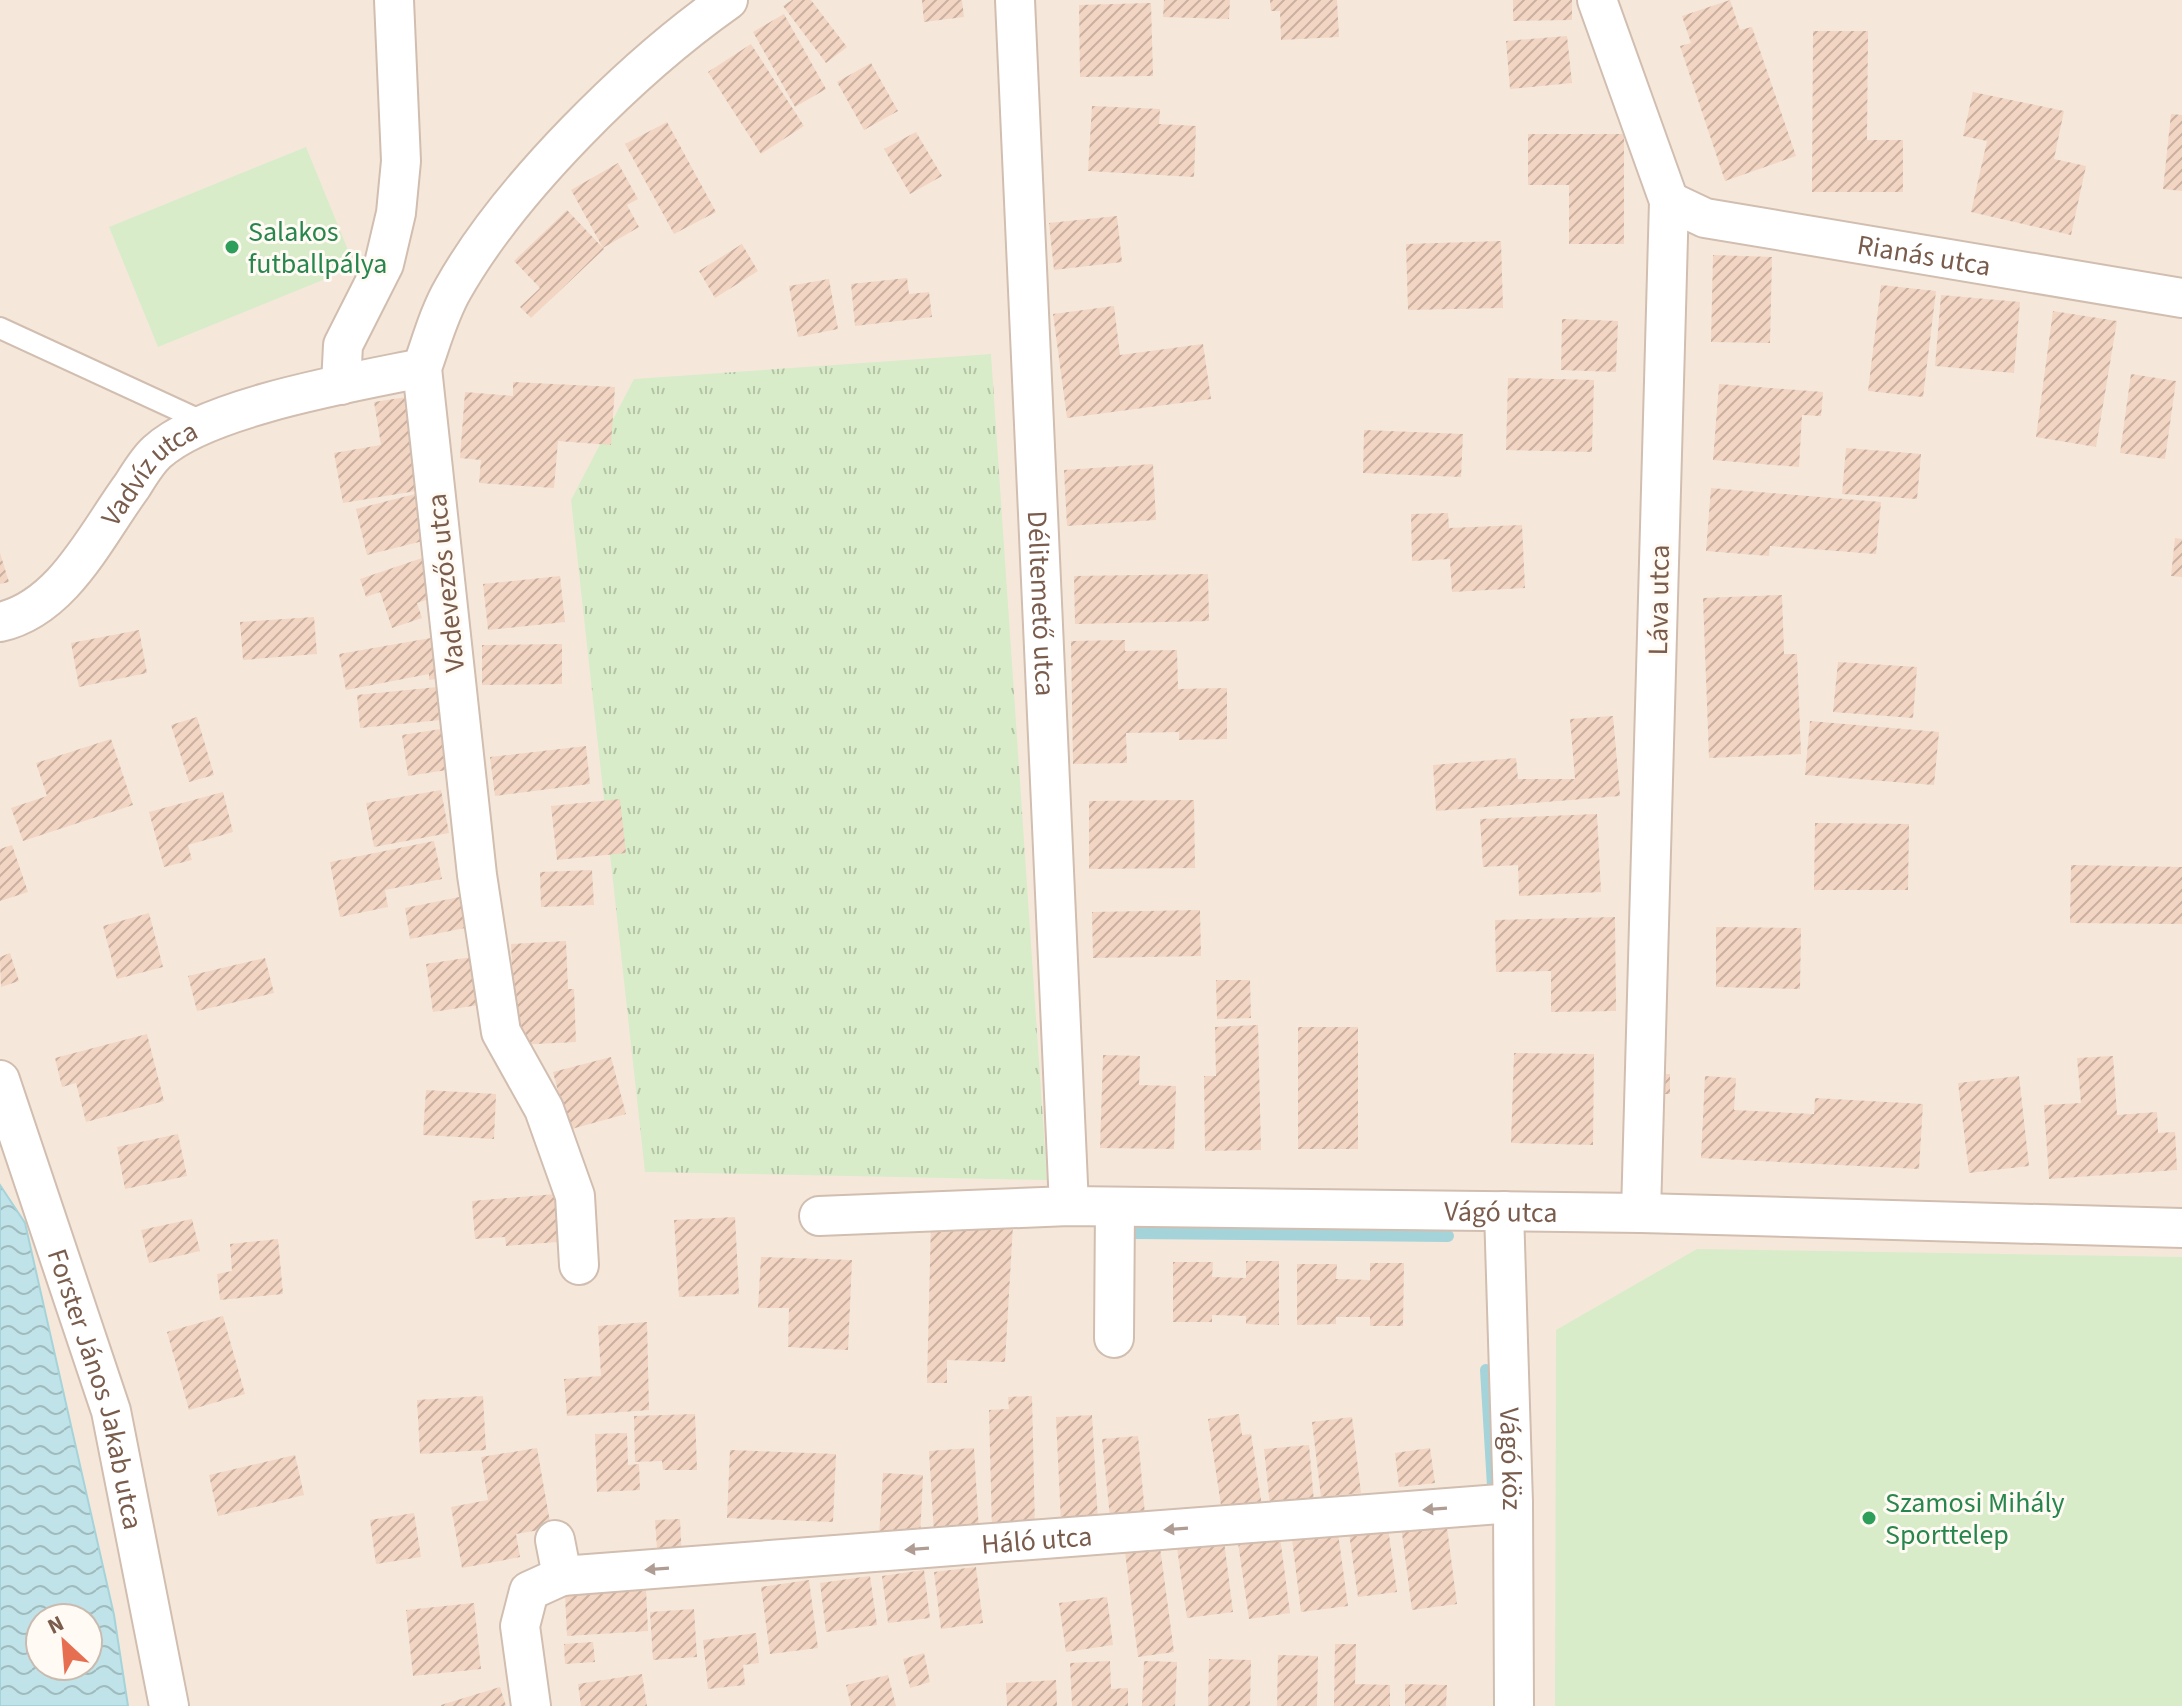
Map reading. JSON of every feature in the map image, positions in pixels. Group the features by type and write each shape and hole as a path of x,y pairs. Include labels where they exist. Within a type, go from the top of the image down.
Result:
{"street":[{"path":"341,385 343,345 384,264 396,213 401,161 394,0"},
{"name":"Vadevezős utca","path":"579,1265 575,1196 544,1109 501,1032 477,875 422,368 452,290 521,191 671,43 728,0"},
{"name":"Délitemető utca","path":"1015,0 1069,1206"},
{"name":"Láva utca","path":"1597,0 1669,201 1641,1213"},
{"name":"Rianás utca","path":"1669,201 1705,218 2182,298"},
{"name":"Vadvíz utca","path":"0,622 20,617 56,593 156,452 204,422 341,385 422,368"},
{"name":"Forster János Jakab utca","path":"0,1080 111,1411 169,1706"},
{"name":"Vágó utca","path":"819,1216 1069,1206 1641,1213 2182,1228"},
{"path":"1114,1338 1115,1207"},
{"name":"Vágó köz","path":"1504,1211 1513,1503 1514,1706"},
{"name":"Háló utca","path":"531,1706 520,1626 529,1591 558,1558 1513,1503"}],"lane":[{"path":"0,328 204,422"}],"shaded area":[{"path":"0,0 2182,0 2182,1706 128,1706 114,1615 25,1223 0,1185"}],"green space":[{"name":"Salakos futballpálya","path":"306,147 355,267 158,347 109,227"},
{"path":"991,354 1047,1180 645,1172 571,500 634,379"},
{"name":"Szamosi Mihály Sporttelep","path":"1697,1249 2182,1257 2182,1706 1555,1706 1556,1330"}],"water":[{"path":"0,1185 25,1223 114,1615 128,1706 0,1706"}],"building":[{"path":"792,0 811,0 847,47 826,63 783,6"},
{"path":"922,0 962,0 964,17 924,22"},
{"path":"1164,0 1230,0 1229,19 1163,17"},
{"path":"1270,0 1337,0 1339,37 1281,40 1280,11 1271,11"},
{"path":"1513,0 1572,0 1572,20 1513,21"},
{"path":"1730,0 1740,30 1752,27 1796,156 1725,181 1680,46 1691,43 1682,16"},
{"path":"1151,3 1153,76 1080,77 1079,5"},
{"path":"784,14 826,89 795,107 753,32"},
{"path":"1813,31 1868,31 1867,140 1903,140 1903,192 1812,192"},
{"path":"1567,36 1572,83 1510,89 1506,41"},
{"path":"751,44 804,126 761,154 708,72"},
{"path":"871,63 898,111 864,130 837,82"},
{"path":"1973,92 2064,111 2054,159 2086,166 2071,235 1971,212 1987,141 1963,136"},
{"path":"1092,106 1160,109 1159,124 1196,126 1194,177 1088,171"},
{"path":"2171,114 2182,115 2182,191 2163,189"},
{"path":"667,122 716,212 674,234 625,144"},
{"path":"916,132 942,176 910,194 884,149"},
{"path":"1528,134 1624,134 1624,244 1569,244 1569,185 1528,185"},
{"path":"618,163 638,199 627,205 639,227 603,248 571,190"},
{"path":"567,210 604,249 531,318 520,307 540,288 514,261"},
{"path":"1117,216 1122,262 1054,270 1049,223"},
{"path":"1501,241 1503,308 1408,310 1406,244"},
{"path":"742,244 758,271 715,298 699,271"},
{"path":"1713,255 1772,257 1770,343 1711,342"},
{"path":"907,278 909,294 929,292 932,317 855,326 851,284"},
{"path":"829,279 838,329 798,337 789,286"},
{"path":"1881,285 1936,291 1923,397 1868,391"},
{"path":"1941,295 2020,302 2014,373 1935,366"},
{"path":"1114,306 1120,355 1203,344 1211,399 1067,418 1053,314"},
{"path":"2053,311 2117,321 2096,447 2036,437"},
{"path":"1562,319 1618,321 1616,372 1561,370"},
{"path":"2131,374 2176,381 2165,459 2120,453"},
{"path":"1508,378 1594,380 1592,452 1506,450"},
{"path":"513,382 615,387 611,445 558,441 554,488 479,483 481,460 460,458 465,392 513,396"},
{"path":"1719,384 1823,392 1821,416 1802,415 1799,467 1713,460"},
{"path":"413,396 428,489 343,503 334,453 381,445 374,402"},
{"path":"1364,430 1463,434 1461,477 1363,473"},
{"path":"1846,448 1921,454 1917,499 1842,494"},
{"path":"1153,464 1156,520 1067,526 1064,470"},
{"path":"1711,488 1881,502 1876,554 1770,546 1769,556 1706,551"},
{"path":"415,494 427,540 367,555 356,509"},
{"path":"1448,513 1449,528 1522,525 1525,588 1452,592 1450,559 1412,561 1411,514"},
{"path":"2175,538 2182,539 2182,577 2171,576"},
{"path":"0,553 9,582 0,584"},
{"path":"428,556 441,595 417,603 422,618 392,628 380,592 366,597 360,579"},
{"path":"1208,574 1209,621 1075,624 1074,576"},
{"path":"560,576 565,622 488,630 483,584"},
{"path":"1782,595 1784,654 1797,654 1801,754 1709,758 1703,598"},
{"path":"314,617 317,654 243,660 240,622"},
{"path":"139,630 147,673 79,687 71,643"},
{"path":"448,635 455,676 429,680 429,674 346,690 339,654"},
{"path":"1125,640 1125,651 1177,650 1178,689 1227,688 1227,739 1179,740 1179,732 1126,733 1127,763 1073,764 1071,641"},
{"path":"562,644 562,684 482,685 482,645"},
{"path":"1838,662 1917,667 1913,718 1833,712"},
{"path":"448,686 451,719 360,728 357,695"},
{"path":"1613,716 1620,796 1436,811 1433,765 1516,758 1518,779 1575,779 1570,719"},
{"path":"197,717 214,775 189,782 171,725"},
{"path":"1810,721 1939,732 1934,785 1805,775"},
{"path":"454,727 460,768 408,776 402,735"},
{"path":"111,739 133,805 23,841 11,808 47,796 36,763"},
{"path":"586,746 590,784 495,796 490,757"},
{"path":"441,790 449,833 374,847 366,803"},
{"path":"223,792 233,832 188,845 192,860 164,867 149,812"},
{"path":"620,799 626,853 557,860 551,806"},
{"path":"1194,800 1195,868 1089,869 1089,801"},
{"path":"1597,814 1601,892 1519,896 1518,865 1483,867 1480,819"},
{"path":"1815,823 1909,824 1908,890 1814,890"},
{"path":"434,841 442,879 385,890 388,907 340,917 330,862"},
{"path":"12,845 28,892 0,901 0,849"},
{"path":"2071,865 2182,867 2182,924 2070,923"},
{"path":"592,870 594,905 541,907 540,872"},
{"path":"474,894 480,925 410,939 405,908"},
{"path":"1200,910 1201,956 1093,958 1092,912"},
{"path":"149,913 163,967 117,979 103,926"},
{"path":"1615,917 1616,1011 1551,1012 1551,971 1496,972 1495,920"},
{"path":"1716,927 1801,928 1800,989 1716,987"},
{"path":"566,941 568,989 574,989 576,1042 516,1045 511,944"},
{"path":"10,953 19,981 1,987 0,957"},
{"path":"485,955 492,1003 433,1012 426,964"},
{"path":"265,958 274,993 197,1011 188,976"},
{"path":"1216,980 1250,980 1251,1018 1217,1019"},
{"path":"1258,1025 1261,1150 1205,1151 1204,1076 1216,1076 1215,1027"},
{"path":"1298,1027 1358,1027 1358,1149 1298,1149"},
{"path":"147,1034 164,1101 86,1122 76,1083 62,1087 55,1058"},
{"path":"1514,1053 1594,1054 1593,1145 1511,1143"},
{"path":"1103,1055 1140,1056 1139,1085 1176,1086 1174,1149 1100,1148"},
{"path":"2113,1056 2117,1115 2157,1112 2158,1133 2175,1132 2177,1170 2049,1179 2044,1105 2081,1103 2077,1058"},
{"path":"611,1057 626,1114 568,1130 553,1072"},
{"path":"1654,1074 1670,1074 1670,1094 1654,1094"},
{"path":"1705,1076 1736,1078 1734,1110 1814,1114 1815,1098 1923,1104 1919,1169 1701,1158"},
{"path":"2019,1076 2029,1166 1969,1173 1958,1083"},
{"path":"426,1090 496,1094 494,1139 423,1135"},
{"path":"178,1134 187,1176 125,1189 117,1147"},
{"path":"568,1193 571,1241 506,1246 505,1237 475,1239 472,1201"},
{"path":"735,1217 739,1294 679,1297 674,1220"},
{"path":"192,1219 200,1251 149,1263 141,1230"},
{"path":"931,1222 1013,1225 1005,1362 947,1360 947,1383 927,1383"},
{"path":"278,1239 283,1294 220,1300 217,1274 232,1271 230,1244"},
{"path":"761,1257 852,1260 848,1350 788,1347 789,1308 758,1308"},
{"path":"1246,1261 1279,1261 1279,1325 1246,1324 1246,1316 1212,1315 1212,1322 1173,1322 1173,1262 1213,1262 1212,1277 1246,1278"},
{"path":"1370,1263 1404,1263 1403,1326 1370,1326 1370,1317 1336,1317 1336,1324 1297,1325 1297,1264 1337,1264 1336,1279 1370,1280"},
{"path":"223,1316 245,1394 189,1410 167,1332"},
{"path":"647,1322 649,1410 567,1416 564,1379 601,1376 598,1326"},
{"path":"483,1396 486,1450 420,1454 417,1400"},
{"path":"1032,1396 1035,1529 992,1530 989,1410 1009,1409 1008,1397"},
{"path":"695,1414 697,1470 663,1470 662,1461 635,1462 634,1416"},
{"path":"1239,1414 1242,1435 1251,1434 1262,1506 1222,1512 1208,1419"},
{"path":"1092,1415 1098,1521 1061,1523 1056,1417"},
{"path":"1352,1417 1361,1493 1321,1497 1312,1422"},
{"path":"627,1433 628,1465 639,1464 640,1490 597,1492 595,1434"},
{"path":"1138,1436 1145,1515 1110,1518 1102,1439"},
{"path":"1309,1445 1314,1502 1270,1506 1264,1449"},
{"path":"537,1448 551,1528 516,1534 520,1557 462,1568 451,1507 488,1500 481,1457"},
{"path":"974,1448 979,1531 934,1534 929,1451"},
{"path":"1430,1448 1435,1483 1399,1487 1395,1453"},
{"path":"730,1450 836,1454 833,1522 727,1518"},
{"path":"295,1455 304,1495 218,1516 209,1475"},
{"path":"883,1473 923,1475 920,1538 879,1536"},
{"path":"414,1513 421,1557 376,1564 370,1520"},
{"path":"680,1519 682,1561 658,1562 655,1520"},
{"path":"1446,1520 1457,1604 1412,1610 1401,1526"},
{"path":"1388,1528 1397,1592 1358,1597 1349,1533"},
{"path":"1338,1533 1348,1606 1301,1612 1292,1539"},
{"path":"1280,1537 1290,1613 1249,1619 1238,1543"},
{"path":"1224,1541 1233,1612 1187,1618 1177,1548"},
{"path":"1160,1547 1174,1652 1138,1657 1125,1552"},
{"path":"976,1567 983,1623 941,1629 934,1572"},
{"path":"924,1570 930,1618 888,1623 882,1576"},
{"path":"870,1576 877,1625 826,1632 820,1583"},
{"path":"809,1580 818,1648 770,1654 761,1587"},
{"path":"646,1589 648,1631 567,1636 565,1594"},
{"path":"1107,1597 1113,1645 1066,1652 1059,1603"},
{"path":"474,1603 481,1669 413,1676 406,1610"},
{"path":"694,1609 697,1657 653,1660 650,1612"},
{"path":"756,1633 759,1663 743,1665 745,1685 708,1689 703,1640"},
{"path":"593,1642 595,1662 565,1664 564,1644"},
{"path":"1335,1644 1356,1644 1355,1684 1390,1685 1390,1706 1334,1706"},
{"path":"924,1653 930,1682 910,1688 903,1659"},
{"path":"1278,1655 1318,1656 1317,1706 1277,1706"},
{"path":"1209,1659 1251,1660 1250,1706 1208,1706"},
{"path":"1110,1661 1111,1689 1128,1688 1128,1706 1072,1706 1070,1663"},
{"path":"1144,1661 1177,1662 1175,1706 1142,1706"},
{"path":"642,1674 647,1706 581,1706 578,1684"},
{"path":"888,1675 896,1706 851,1706 846,1685"},
{"path":"1056,1680 1057,1706 1007,1706 1006,1683"},
{"path":"1405,1684 1447,1685 1446,1706 1405,1706"},
{"path":"500,1687 506,1706 441,1706 441,1705"}],"waterway":[{"path":"1134,1233 1448,1236"},
{"path":"1486,1370 1493,1486"}],"place":[{"name":"Salakos futballpálya","path":"232,247"},
{"name":"Szamosi Mihály Sporttelep","path":"1869,1518"}]}
